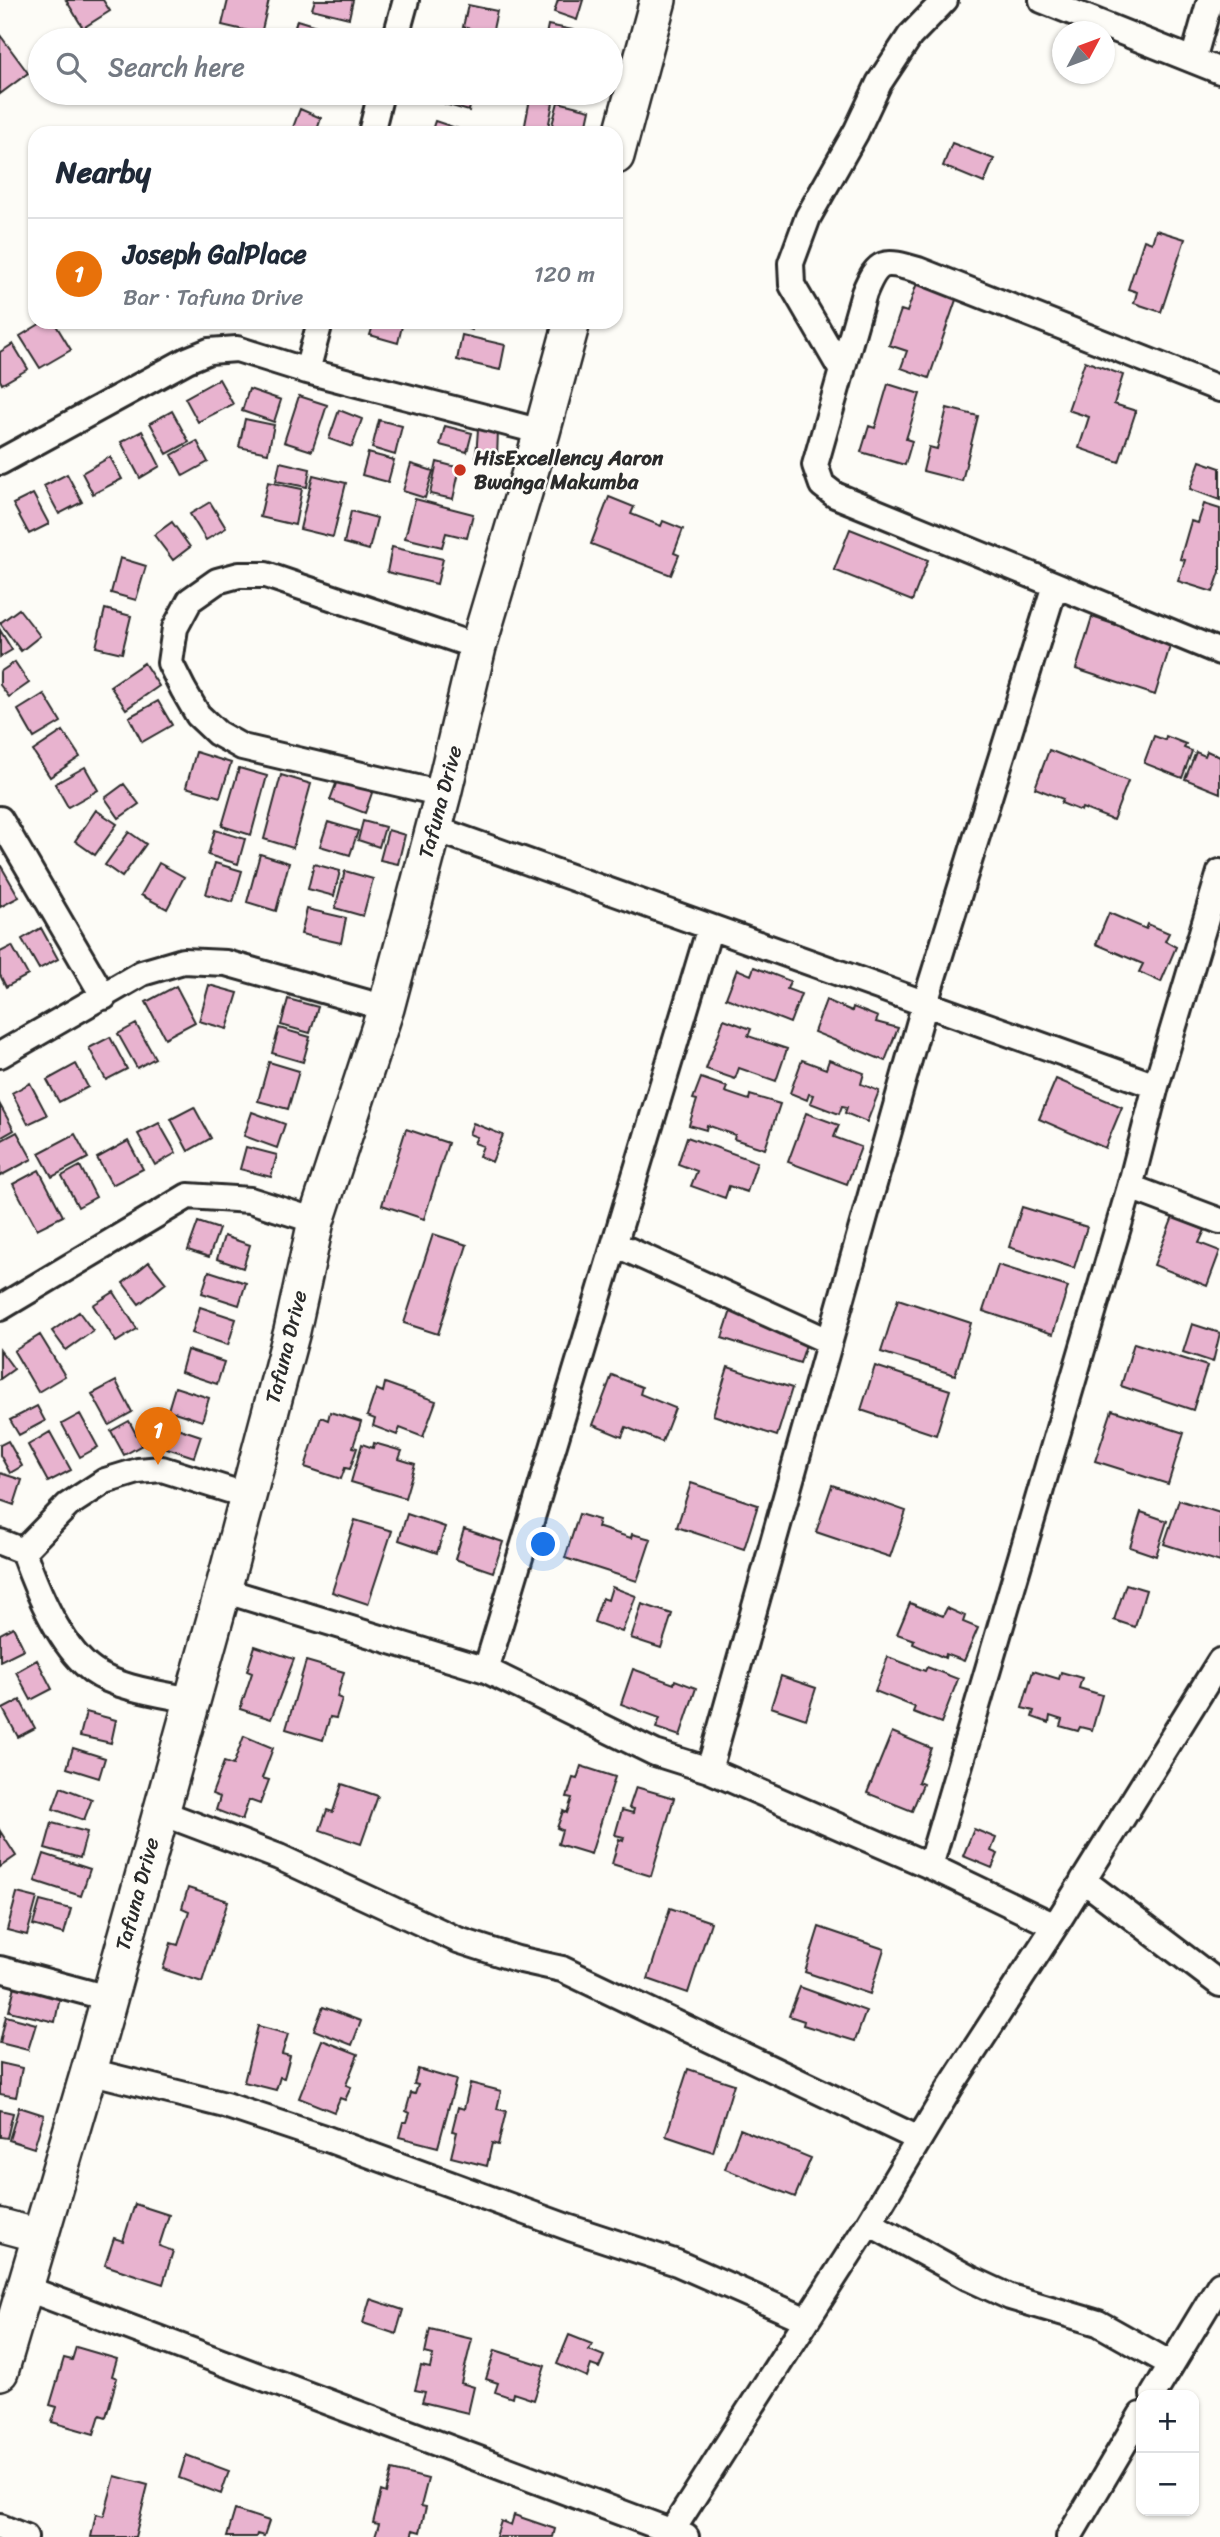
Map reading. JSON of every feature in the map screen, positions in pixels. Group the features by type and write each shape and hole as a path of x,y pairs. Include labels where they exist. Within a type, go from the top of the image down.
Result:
{"main road":[{"path":"623,130 658,0"},
{"name":"Tafuna Drive","path":"0,2372 89,2071 223,1590 292,1331 316,1222 386,1007 443,794 478,647 570,329"}],"street":[{"path":"399,28 406,0"},
{"path":"842,371 792,285 791,262 808,217 856,132 878,83 910,36 945,0"},
{"path":"1042,0 1220,71"},
{"path":"1192,60 1210,0"},
{"path":"373,126 378,105"},
{"path":"1220,389 897,264 883,265 873,271 864,293 815,465 822,485 835,495 1220,652"},
{"path":"307,371 318,329"},
{"path":"0,462 187,360 209,351 237,349 307,371 542,432"},
{"path":"443,794 242,747 217,733 198,715 170,663 174,628 190,600 217,581 239,575 266,575 478,647"},
{"path":"709,1770 925,1003 1055,585"},
{"path":"0,818 104,997"},
{"path":"433,828 1156,1086"},
{"path":"930,1866 1220,872"},
{"path":"486,1670 710,927"},
{"path":"0,1055 142,973 183,961 226,963 386,1007"},
{"path":"1130,1187 1220,1221"},
{"path":"0,1308 188,1196 250,1200 316,1222"},
{"path":"615,1244 828,1341"},
{"path":"23,1551 68,1505 105,1481 138,1471 162,1469 248,1496"},
{"path":"0,1542 23,1551 32,1576 75,1654 95,1673 132,1687 191,1700"},
{"path":"223,1590 486,1670 655,1753 709,1770 930,1866 1055,1926"},
{"path":"25,2288 675,2535 919,2139 1220,1661"},
{"path":"160,1812 279,1857 458,1940 517,1959 562,1969 919,2139"},
{"path":"1083,1880 1220,1984"},
{"path":"0,1969 108,1998"},
{"path":"89,2071 225,2105 327,2139 570,2228 677,2263 807,2320"},
{"path":"869,2223 969,2278 1010,2297 1098,2323 1171,2364"},
{"path":"0,2225 41,2236"},
{"path":"1156,2390 1220,2284"},
{"path":"1069,2537 1136,2423"},
{"path":"0,2527 25,2537"}],"building":[{"path":"66,0 103,0 110,11 83,28"},
{"path":"228,0 269,0 262,28 222,25"},
{"path":"315,0 353,0 349,18 312,9"},
{"path":"558,0 583,0 577,20 554,12"},
{"path":"468,5 497,11 493,28 463,27"},
{"path":"297,20 323,28 295,28"},
{"path":"0,35 28,73 0,94"},
{"path":"448,105 470,105 469,111"},
{"path":"529,105 553,105 548,126 525,126"},
{"path":"557,105 590,110 587,126 552,126"},
{"path":"300,109 321,118 318,126 294,126"},
{"path":"435,121 450,126 433,126"},
{"path":"952,143 994,159 984,183 943,166"},
{"path":"1156,230 1185,239 1161,312 1134,303 1137,292 1128,289 1144,240 1152,243"},
{"path":"918,280 958,294 929,378 901,368 907,351 889,345 901,310 907,312"},
{"path":"32,329 58,329 71,350 40,368 20,336"},
{"path":"372,329 401,329 398,343 370,335"},
{"path":"462,335 505,345 500,370 457,360"},
{"path":"13,344 28,369 2,384 0,352"},
{"path":"1085,361 1123,375 1114,404 1136,411 1119,462 1079,448 1089,417 1068,410"},
{"path":"219,379 233,404 198,422 185,398"},
{"path":"888,384 920,394 906,439 912,441 905,465 861,452 869,426 875,428"},
{"path":"249,389 281,400 274,422 242,411"},
{"path":"299,396 327,405 312,451 284,442"},
{"path":"947,408 978,416 962,481 923,471 929,447 937,449"},
{"path":"339,410 362,419 352,447 329,439"},
{"path":"172,411 189,442 167,454 150,423"},
{"path":"245,419 274,425 268,453 239,447"},
{"path":"379,420 402,426 395,455 372,448"},
{"path":"445,426 472,433 467,452 440,445"},
{"path":"478,429 498,430 497,459 476,457"},
{"path":"142,431 160,466 140,478 121,442"},
{"path":"197,441 208,462 183,476 172,455"},
{"path":"368,453 394,460 388,482 362,475"},
{"path":"110,457 122,479 93,494 82,473"},
{"path":"1200,461 1220,468 1220,500 1190,489"},
{"path":"280,462 310,469 307,487 276,481"},
{"path":"437,462 460,468 453,499 430,494"},
{"path":"411,464 433,471 425,498 403,491"},
{"path":"67,474 82,502 59,514 44,486"},
{"path":"313,475 346,483 333,537 300,529"},
{"path":"268,482 302,489 295,525 260,517"},
{"path":"33,494 49,524 29,534 13,504"},
{"path":"609,497 634,507 631,514 661,526 663,521 683,529 674,553 679,555 671,575 591,544"},
{"path":"415,499 473,514 467,538 446,533 442,547 405,538"},
{"path":"210,502 226,528 206,540 190,514"},
{"path":"1204,504 1220,509 1220,572 1213,592 1178,581 1185,560 1180,559 1191,521 1198,523"},
{"path":"351,511 377,518 369,550 344,543"},
{"path":"172,522 190,547 173,560 154,535"},
{"path":"850,529 928,560 912,601 834,570"},
{"path":"392,547 443,559 437,584 387,572"},
{"path":"120,558 146,566 136,600 111,593"},
{"path":"19,609 40,636 21,651 0,623"},
{"path":"105,609 131,616 122,653 96,647"},
{"path":"1092,617 1171,643 1155,695 1076,669"},
{"path":"0,630 12,650 0,657"},
{"path":"15,662 29,683 9,697 0,685 0,672"},
{"path":"144,663 159,686 126,709 110,686"},
{"path":"44,694 61,722 34,738 18,710"},
{"path":"158,701 172,725 142,742 129,717"},
{"path":"63,731 80,757 50,777 33,751"},
{"path":"1154,736 1165,740 1166,736 1186,744 1184,748 1192,751 1182,778 1144,763"},
{"path":"1049,750 1128,781 1113,820 1061,803 1063,799 1035,788"},
{"path":"1207,751 1220,757 1220,793 1185,779 1196,752 1205,756"},
{"path":"196,752 231,763 220,797 186,787"},
{"path":"85,767 98,790 68,807 55,784"},
{"path":"239,768 267,776 251,835 222,826"},
{"path":"340,773 374,787 365,813 330,800"},
{"path":"281,775 311,784 293,848 264,839"},
{"path":"124,784 139,804 119,818 105,798"},
{"path":"96,810 117,824 95,855 75,841"},
{"path":"363,821 385,827 379,847 358,840"},
{"path":"328,822 358,831 350,855 320,846"},
{"path":"215,830 245,839 238,864 208,855"},
{"path":"388,830 405,835 398,864 380,860"},
{"path":"129,832 146,844 122,877 105,865"},
{"path":"260,854 289,863 276,911 247,902"},
{"path":"159,863 184,877 167,909 141,895"},
{"path":"215,863 242,871 233,902 206,894"},
{"path":"314,864 340,871 334,896 308,889"},
{"path":"0,867 19,897 0,907"},
{"path":"345,871 373,879 363,916 335,908"},
{"path":"307,909 346,918 341,943 301,934"},
{"path":"1109,913 1146,929 1148,924 1169,933 1165,941 1176,947 1161,982 1139,972 1143,964 1096,944"},
{"path":"41,928 58,959 39,969 22,939"},
{"path":"12,946 28,975 6,987 0,975 0,952"},
{"path":"754,967 790,981 787,989 801,994 790,1023 726,998 737,969 751,975"},
{"path":"209,985 238,993 227,1029 199,1021"},
{"path":"176,986 195,1022 165,1038 146,1002"},
{"path":"288,999 318,1007 310,1033 281,1025"},
{"path":"826,1000 852,1011 853,1007 878,1017 876,1022 898,1028 885,1061 814,1032"},
{"path":"724,1019 751,1029 748,1036 787,1049 776,1081 739,1068 735,1079 706,1069"},
{"path":"136,1024 155,1058 137,1068 118,1034"},
{"path":"279,1028 310,1037 303,1062 272,1053"},
{"path":"110,1037 127,1069 106,1080 89,1048"},
{"path":"802,1060 826,1069 829,1060 864,1073 861,1084 879,1091 867,1122 845,1113 847,1107 842,1106 839,1114 810,1103 813,1095 809,1094 807,1100 790,1093"},
{"path":"269,1062 299,1071 288,1109 258,1101"},
{"path":"76,1064 88,1087 59,1102 47,1080"},
{"path":"701,1078 727,1087 725,1092 749,1100 750,1095 780,1104 765,1149 734,1139 735,1135 707,1125 706,1130 689,1125 697,1100 693,1099"},
{"path":"1056,1079 1122,1107 1105,1148 1039,1119"},
{"path":"30,1083 47,1115 28,1124 12,1093"},
{"path":"0,1105 14,1130 0,1138"},
{"path":"194,1107 211,1138 188,1151 171,1119"},
{"path":"252,1112 285,1124 277,1148 244,1136"},
{"path":"806,1113 839,1125 834,1137 861,1147 847,1184 788,1162"},
{"path":"159,1123 176,1153 155,1165 138,1134"},
{"path":"473,1123 503,1135 492,1162 479,1156 483,1146 474,1143 477,1137 469,1134"},
{"path":"406,1129 448,1143 424,1219 382,1205"},
{"path":"17,1132 32,1159 0,1176 0,1141"},
{"path":"75,1134 88,1158 52,1177 39,1153"},
{"path":"687,1137 757,1162 747,1192 729,1186 725,1198 691,1186 697,1171 678,1164"},
{"path":"128,1141 143,1169 112,1185 97,1158"},
{"path":"246,1147 277,1155 271,1177 240,1169"},
{"path":"80,1166 96,1197 78,1207 62,1176"},
{"path":"39,1170 63,1216 37,1229 13,1184"},
{"path":"1022,1207 1087,1227 1074,1268 1009,1247"},
{"path":"1173,1217 1205,1230 1199,1243 1220,1251 1207,1286 1154,1265"},
{"path":"198,1222 219,1229 209,1257 188,1250"},
{"path":"433,1234 467,1245 438,1334 404,1323"},
{"path":"224,1236 250,1245 243,1268 217,1259"},
{"path":"149,1262 166,1283 139,1304 123,1283"},
{"path":"998,1265 1068,1287 1053,1334 983,1311"},
{"path":"209,1271 246,1283 239,1305 202,1293"},
{"path":"114,1292 137,1329 116,1342 93,1305"},
{"path":"736,1295 814,1320 800,1363 722,1338"},
{"path":"898,1299 971,1323 955,1375 881,1352"},
{"path":"200,1307 236,1319 228,1345 192,1333"},
{"path":"79,1312 93,1331 66,1350 52,1331"},
{"path":"1192,1324 1220,1333 1213,1362 1183,1352"},
{"path":"40,1335 65,1376 38,1392 14,1351"},
{"path":"1134,1343 1207,1366 1193,1410 1121,1386"},
{"path":"0,1350 14,1369 0,1379"},
{"path":"187,1350 224,1362 217,1384 181,1372"},
{"path":"875,1366 950,1390 936,1435 861,1410"},
{"path":"728,1367 792,1388 777,1436 713,1415"},
{"path":"612,1375 642,1387 640,1394 675,1408 662,1442 626,1427 622,1437 593,1425"},
{"path":"116,1381 132,1412 109,1425 92,1394"},
{"path":"385,1383 436,1401 423,1437 400,1428 397,1435 373,1426 375,1419 367,1416 376,1389 383,1392"},
{"path":"175,1387 209,1398 202,1421 168,1410"},
{"path":"37,1406 45,1421 19,1435 10,1420"},
{"path":"1112,1410 1184,1433 1168,1484 1095,1461"},
{"path":"330,1412 361,1422 350,1469 345,1468 341,1479 305,1467 321,1417 328,1420"},
{"path":"80,1414 98,1447 80,1457 62,1424"},
{"path":"129,1421 142,1445 124,1455 111,1431"},
{"path":"171,1426 201,1436 194,1457 164,1447"},
{"path":"50,1432 71,1470 48,1482 28,1445"},
{"path":"8,1441 22,1466 10,1473 0,1455 0,1445"},
{"path":"374,1443 402,1451 399,1459 415,1464 405,1498 351,1482 362,1444 373,1448"},
{"path":"0,1473 22,1480 14,1505 0,1500"},
{"path":"691,1483 758,1505 744,1549 677,1527"},
{"path":"832,1485 906,1511 890,1557 816,1532"},
{"path":"1179,1500 1220,1513 1220,1562 1164,1544"},
{"path":"1141,1512 1167,1521 1156,1556 1130,1547"},
{"path":"407,1514 445,1527 437,1553 399,1540"},
{"path":"579,1514 599,1520 597,1527 631,1538 632,1534 651,1539 637,1581 565,1558"},
{"path":"355,1520 392,1531 368,1604 332,1592"},
{"path":"464,1529 503,1542 493,1572 455,1559"},
{"path":"1126,1584 1146,1590 1135,1627 1114,1620"},
{"path":"612,1587 636,1596 622,1632 594,1622 602,1598 608,1600"},
{"path":"910,1603 943,1616 947,1608 965,1616 963,1622 978,1628 964,1661 946,1654 945,1658 913,1644 914,1640 897,1634"},
{"path":"642,1604 672,1614 661,1648 631,1638"},
{"path":"13,1627 24,1649 0,1661 0,1634"},
{"path":"255,1646 294,1659 271,1719 240,1709 252,1673 247,1671"},
{"path":"888,1657 925,1671 927,1667 958,1679 941,1723 913,1712 915,1707 875,1691"},
{"path":"37,1660 52,1689 31,1700 16,1672"},
{"path":"306,1661 344,1672 337,1697 342,1699 336,1718 330,1717 323,1740 286,1729"},
{"path":"633,1669 674,1684 675,1680 696,1688 680,1736 656,1728 660,1718 621,1704"},
{"path":"1033,1671 1059,1679 1061,1672 1082,1678 1079,1688 1102,1695 1092,1730 1080,1727 1078,1731 1060,1726 1062,1720 1050,1716 1049,1723 1032,1717 1034,1711 1022,1708"},
{"path":"781,1676 816,1688 806,1719 771,1707"},
{"path":"20,1700 35,1728 18,1737 3,1709"},
{"path":"86,1712 116,1720 111,1743 80,1736"},
{"path":"892,1732 931,1748 918,1782 923,1784 912,1811 867,1793"},
{"path":"244,1736 273,1748 262,1778 269,1780 260,1804 249,1800 242,1820 216,1810 220,1797 212,1794 224,1762 233,1765"},
{"path":"73,1748 105,1758 99,1778 67,1768"},
{"path":"581,1766 615,1777 591,1854 558,1844 562,1830 557,1828 563,1811 567,1813 572,1798 567,1797 573,1778 577,1779"},
{"path":"342,1784 378,1796 361,1844 320,1830 327,1810 333,1812"},
{"path":"61,1787 92,1799 84,1820 53,1809"},
{"path":"636,1787 674,1798 651,1876 612,1864 619,1839 623,1841 624,1837 615,1835 622,1810 633,1813 634,1809 629,1808"},
{"path":"52,1823 87,1832 80,1858 45,1848"},
{"path":"974,1829 996,1838 991,1851 998,1854 992,1868 963,1856"},
{"path":"0,1831 16,1856 0,1867"},
{"path":"44,1854 90,1869 81,1896 35,1881"},
{"path":"188,1888 228,1901 202,1982 163,1969 171,1943 178,1945 189,1911 182,1908"},
{"path":"17,1893 37,1898 27,1935 7,1930"},
{"path":"40,1901 71,1909 64,1934 33,1925"},
{"path":"670,1908 711,1922 688,1993 648,1979"},
{"path":"819,1927 884,1949 870,1994 805,1972"},
{"path":"15,1986 60,1997 55,2022 9,2011"},
{"path":"800,1987 866,2011 855,2041 803,2025 804,2021 789,2016"},
{"path":"323,2007 361,2021 352,2045 314,2030"},
{"path":"6,2016 36,2024 28,2050 0,2043"},
{"path":"258,2026 288,2034 282,2054 290,2056 284,2078 280,2077 276,2090 244,2082"},
{"path":"322,2040 358,2054 346,2085 351,2087 345,2100 340,2098 334,2112 299,2098"},
{"path":"0,2063 22,2068 16,2097 0,2094"},
{"path":"418,2069 456,2080 438,2147 399,2137 403,2122 407,2122 410,2113 406,2111 411,2093 415,2094 418,2085 414,2084"},
{"path":"688,2069 734,2084 713,2152 666,2136"},
{"path":"470,2083 501,2091 497,2109 506,2111 498,2145 492,2143 487,2166 451,2157 457,2132 452,2131 458,2107 464,2109"},
{"path":"19,2107 44,2115 34,2148 9,2140"},
{"path":"0,2110 13,2113 7,2138 0,2137"},
{"path":"740,2129 811,2158 795,2197 725,2169"},
{"path":"135,2204 169,2215 159,2246 173,2251 163,2284 105,2265 114,2238 123,2241"},
{"path":"370,2299 403,2310 396,2334 363,2323"},
{"path":"430,2329 472,2339 461,2383 474,2387 468,2413 422,2402 425,2392 415,2390 421,2366 430,2368 433,2355 425,2353"},
{"path":"569,2335 592,2344 589,2350 604,2356 599,2368 591,2365 587,2377 557,2364"},
{"path":"76,2347 117,2359 112,2376 117,2378 106,2417 100,2415 94,2434 52,2422 57,2407 50,2405 64,2358 72,2360"},
{"path":"495,2350 545,2366 534,2400 513,2393 512,2398 495,2392 498,2383 486,2379"},
{"path":"186,2455 229,2471 221,2494 179,2478"},
{"path":"392,2470 428,2479 421,2506 426,2507 420,2532 413,2530 411,2537 375,2537 379,2524 373,2523 381,2491 386,2493"},
{"path":"115,2476 148,2485 135,2537 91,2537 96,2514 104,2516"},
{"path":"235,2510 269,2521 264,2536 257,2534 256,2537 227,2537"},
{"path":"514,2515 555,2529 553,2537 496,2537 501,2521 511,2525"}],"place":[{"name":"HisExcellency Aaron Bwanga Makumba","path":"460,470"},
{"name":"Joseph GalPlace","path":"158,1465"}]}
